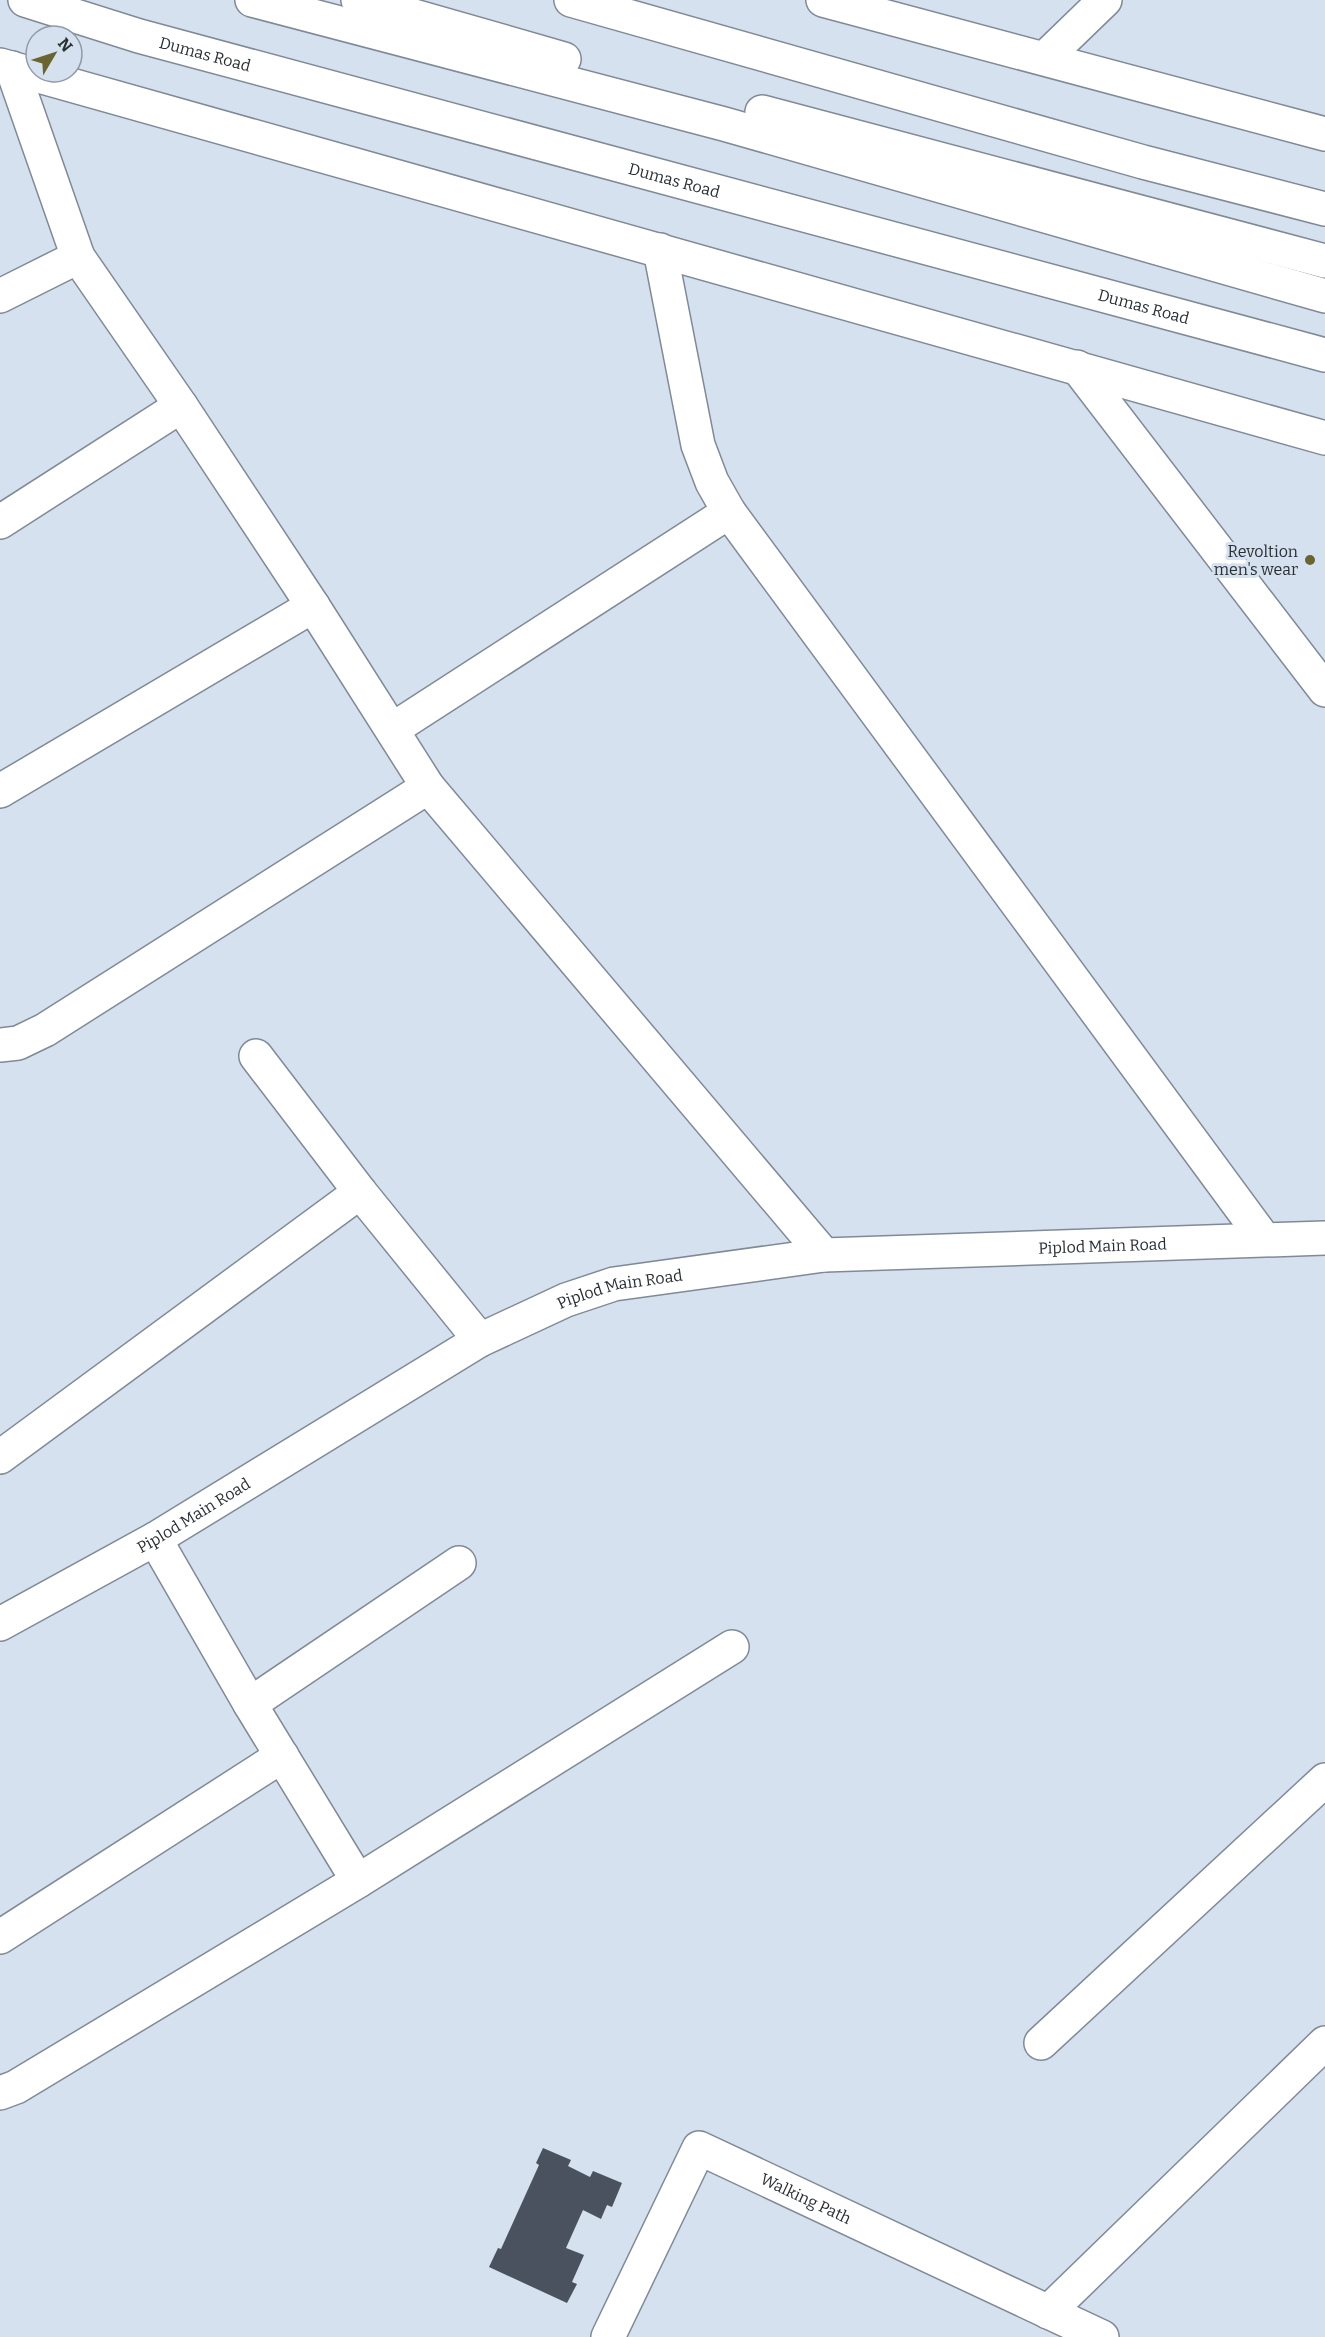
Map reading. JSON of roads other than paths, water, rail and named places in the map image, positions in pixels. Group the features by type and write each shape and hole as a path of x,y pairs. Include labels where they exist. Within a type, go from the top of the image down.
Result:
{"street":[{"name":"Dumas Road","path":"25,0 150,39 1325,354"},
{"path":"252,0 724,124 1325,296"},
{"path":"358,0 597,68 1325,261"},
{"path":"570,0 1132,159 1325,209"},
{"path":"823,0 1325,134"},
{"path":"1045,58 1106,0"},
{"path":"6,66 1325,438"},
{"path":"6,66 78,257 181,406 314,606 428,788 824,1255"},
{"path":"660,250 698,445 712,482 729,512 1264,1239"},
{"path":"0,296 78,257"},
{"path":"1077,367 1325,690"},
{"path":"0,522 181,406"},
{"path":"393,729 729,512"},
{"path":"0,791 314,606"},
{"path":"0,1045 18,1043 45,1030 428,788"},
{"path":"256,1056 360,1192 480,1340"},
{"path":"0,1457 360,1192"},
{"name":"Piplod Main Road","path":"0,1624 154,1539 480,1340 566,1300 614,1284 824,1255 1325,1238"},
{"path":"154,1539 250,1704 358,1881"},
{"path":"250,1704 459,1563"},
{"path":"0,2093 16,2087 358,1881 732,1647"},
{"path":"0,1937 282,1756"},
{"path":"1041,2043 1325,1780"},
{"path":"1048,2312 1325,2043"},
{"name":"Walking Path","path":"608,2337 699,2148 1102,2337"}],"place":[{"name":"Revoltion men's wear","path":"1310,560"}]}
